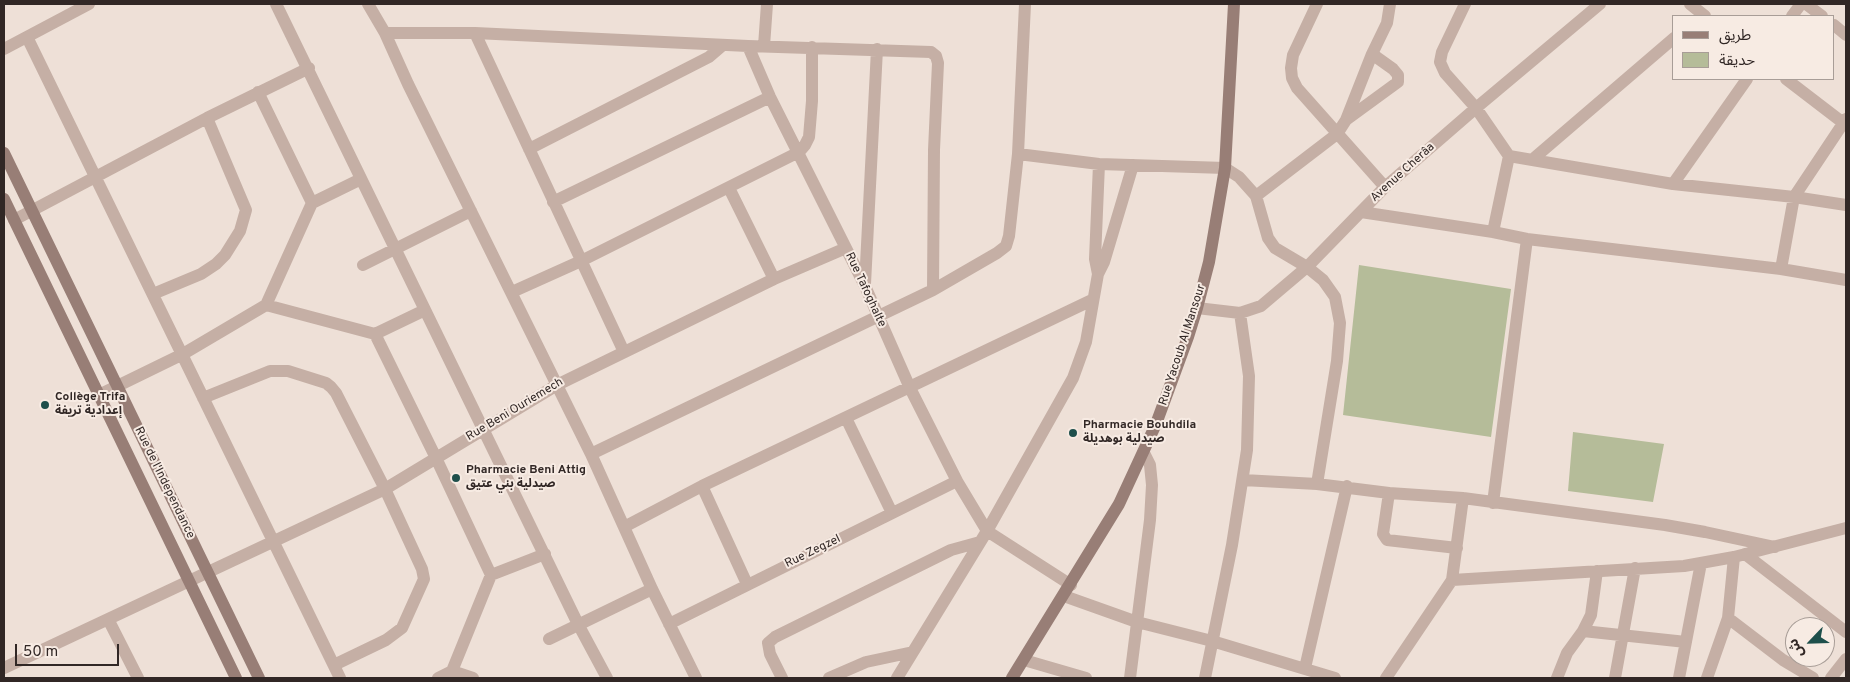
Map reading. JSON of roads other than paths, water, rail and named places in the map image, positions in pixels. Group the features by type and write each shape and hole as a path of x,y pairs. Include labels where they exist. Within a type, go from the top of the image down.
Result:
{"main road":[{"name":"Rue Yacoub Al Mansour","path":"1012,678 1119,504 1144,453 1198,308 1216,224 1225,168 1234,4"},
{"name":"Rue de l'Independance","path":"4,153 260,678"},
{"name":"Rue de l'Independance","path":"4,199 236,678"}],"street":[{"path":"4,49 89,4"},
{"path":"276,4 309,68 361,179 578,624 607,678"},
{"path":"368,4 385,32 408,84 592,454 652,589 696,678"},
{"path":"764,46 767,4"},
{"path":"592,454 933,290 1006,246 1009,236 1018,154 1025,4"},
{"path":"1317,4 1293,55 1292,78 1298,88 1337,134 1385,187"},
{"path":"1256,196 1337,134 1346,120 1387,22 1390,4"},
{"path":"1465,4 1442,52 1440,62 1445,73 1476,108 1509,156 1493,232"},
{"name":"Avenue Cherâa","path":"1198,308 1240,313 1261,306 1307,267 1385,187 1600,4"},
{"path":"1690,4 1701,15"},
{"path":"1793,15 1801,4"},
{"path":"1806,4 1821,15"},
{"path":"1835,26 1846,35"},
{"path":"385,32 475,33 722,45 931,52 936,56 938,63 934,150 933,290"},
{"path":"475,33 624,352"},
{"path":"28,37 340,678"},
{"path":"1533,159 1672,40"},
{"path":"529,149 709,57 722,45"},
{"name":"Rue Tafoghalte","path":"748,46 770,97 846,248 910,388 984,537"},
{"path":"512,292 729,188 799,152 805,146 809,137 812,101 812,47"},
{"path":"864,286 878,49"},
{"path":"1346,120 1398,82 1398,75 1393,69 1372,54"},
{"path":"14,220 207,118 309,68"},
{"path":"1673,184 1746,80"},
{"path":"1781,269 1794,197 1845,122 1787,80"},
{"path":"258,92 312,203"},
{"path":"553,202 770,97"},
{"path":"154,294 201,274 216,264 225,255 240,230 246,210 207,118"},
{"path":"1018,154 1098,164 1225,168 1239,177 1256,196 1268,238 1275,248 1307,267 1323,280 1335,297 1340,323 1317,484"},
{"path":"1509,156 1673,184 1794,197 1846,205"},
{"path":"1098,164 1095,258 1098,274"},
{"path":"897,678 984,537 1073,378 1086,342 1098,274 1104,262 1133,165"},
{"path":"99,395 183,354 266,305 312,203 361,179"},
{"path":"729,188 774,279"},
{"path":"363,266 472,211"},
{"path":"1360,212 1527,239 1781,269 1846,280"},
{"path":"1493,503 1527,239"},
{"name":"Rue Beni Ouriemech","path":"4,668 385,489 557,384 774,279 846,248"},
{"path":"624,527 702,486 1092,300"},
{"path":"266,305 375,334 425,310"},
{"path":"1205,678 1243,480 1249,428 1250,376 1240,313"},
{"path":"375,334 491,575"},
{"path":"203,398 270,371 288,371 326,383 336,393 385,489 422,569 424,578 402,628 386,640 334,665"},
{"path":"846,418 892,513"},
{"path":"1130,678 1150,520 1152,485 1150,465 1144,453"},
{"path":"1243,480 1347,486 1389,493 1463,498 1681,528 1775,546"},
{"name":"Rue Zegzel","path":"669,624 957,481"},
{"path":"702,486 748,584"},
{"path":"1305,668 1347,486"},
{"path":"1389,493 1383,534 1387,540 1457,548"},
{"path":"1386,678 1452,580 1463,498"},
{"path":"1452,580 1684,566 1740,556 1846,528"},
{"path":"984,537 1067,591 1137,622 1212,641 1335,678"},
{"path":"782,678 770,654 768,643 775,637 951,550 984,537"},
{"path":"438,678 452,671 491,575 544,554"},
{"path":"1707,678 1728,618 1740,556"},
{"path":"1740,556 1846,632"},
{"path":"1679,678 1701,563"},
{"path":"1615,678 1636,568"},
{"path":"1557,678 1567,652 1583,631 1591,615 1597,571"},
{"path":"549,639 652,589"},
{"path":"1728,618 1783,660 1813,678"},
{"path":"108,619 138,678"},
{"path":"1583,631 1686,642"},
{"path":"829,678 866,662 913,652"},
{"path":"1831,678 1846,659"},
{"path":"1024,660 1086,678"},
{"path":"452,671 473,678"}],"place":[{"name":"Collège Trifa إعدادية تريفة","path":"45,405"},
{"name":"Pharmacie Bouhdila صيدلية بوهديلة","path":"1073,433"},
{"name":"Pharmacie Beni Attig صيدلية بني عتيق","path":"456,478"}]}
